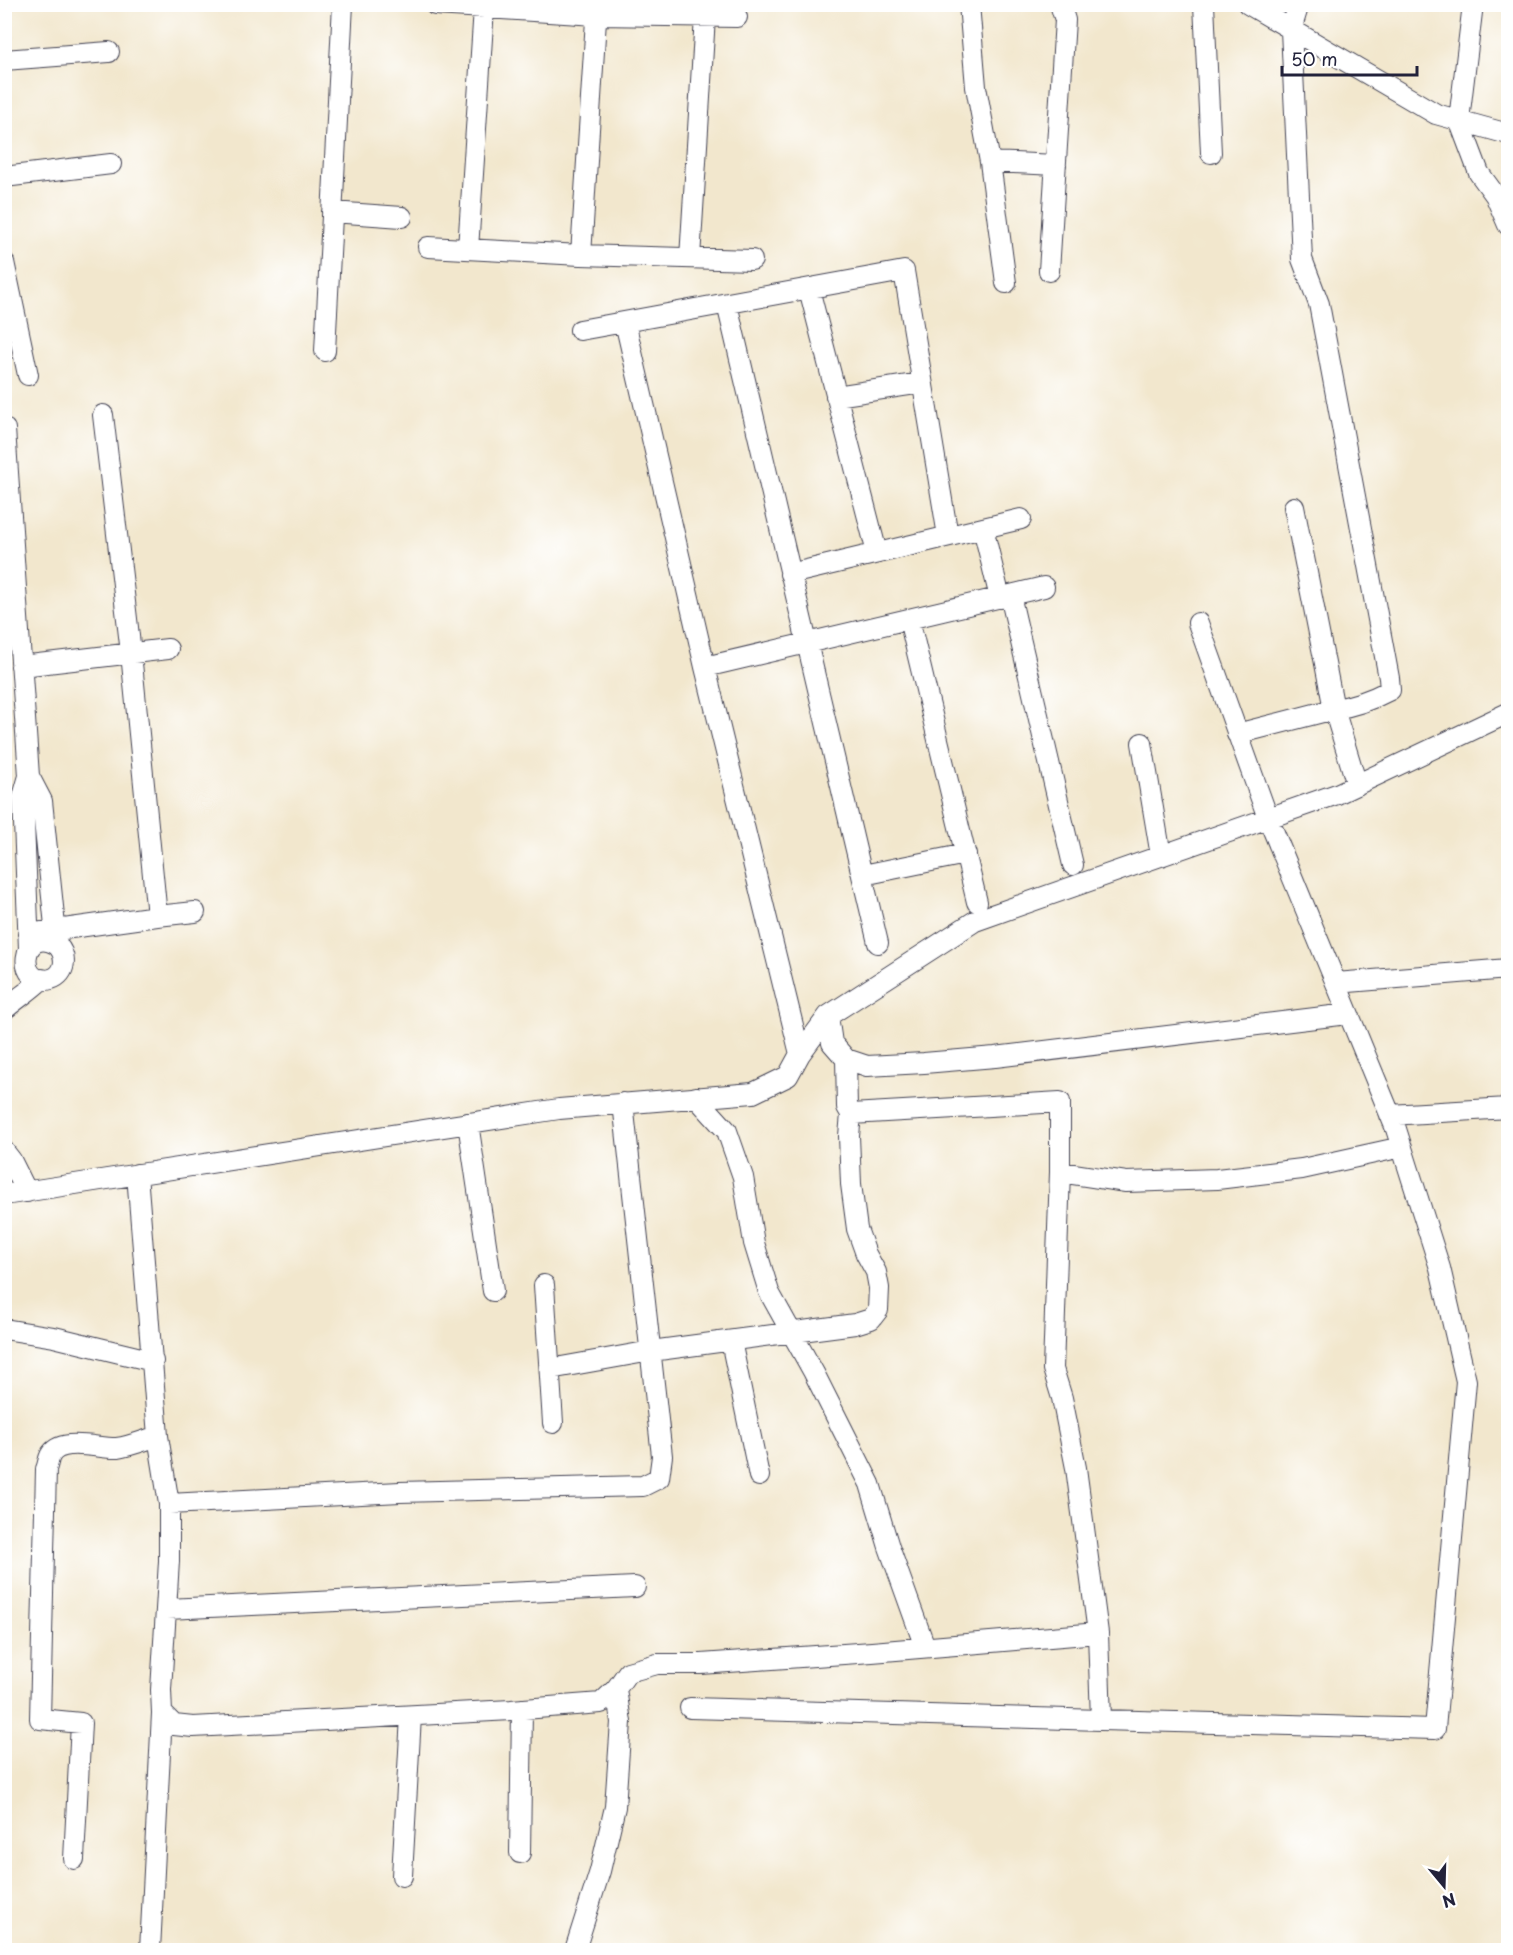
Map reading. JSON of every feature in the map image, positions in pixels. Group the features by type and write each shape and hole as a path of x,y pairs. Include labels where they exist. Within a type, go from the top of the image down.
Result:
{"street":[{"path":"325,351 343,4"},
{"path":"1049,271 1065,20 1060,4"},
{"path":"1204,4 1211,153"},
{"path":"1248,4 1436,114 1509,134"},
{"path":"1237,734 1334,709 1346,708 1390,690 1319,304 1302,259 1291,30 1299,4"},
{"path":"1473,4 1459,120 1479,173 1495,195 1509,225"},
{"path":"435,5 597,10 737,18"},
{"path":"969,5 976,87 990,162 1006,283"},
{"path":"468,249 484,8"},
{"path":"581,255 597,10"},
{"path":"690,258 705,17"},
{"path":"4,60 109,52"},
{"path":"990,162 1056,165"},
{"path":"4,177 111,164"},
{"path":"332,212 402,217"},
{"path":"429,247 581,255 752,260"},
{"path":"580,330 904,271 948,536"},
{"path":"6,274 28,375"},
{"path":"808,289 877,553"},
{"path":"727,304 878,943"},
{"path":"625,322 705,667 800,1054"},
{"path":"836,396 922,383"},
{"path":"103,415 131,653 157,916"},
{"path":"5,429 29,776 23,796 28,942 26,961 30,973 42,980"},
{"path":"1294,507 1334,709 1357,784"},
{"path":"790,574 1021,519"},
{"path":"983,528 1005,597 1073,865"},
{"path":"705,667 1044,587"},
{"path":"909,619 977,902"},
{"path":"690,1708 1435,1729 1466,1382 1440,1268 1390,1114 1268,818 1198,623"},
{"path":"21,666 168,649"},
{"path":"4,1195 559,1109 753,1093 788,1076 800,1054 828,1016 975,921 1337,794 1509,713"},
{"path":"1142,743 1161,856"},
{"path":"4,1010 42,980 54,977 63,968 64,955 57,938 42,801 29,776"},
{"path":"863,875 966,854"},
{"path":"28,942 33,944 157,916 195,912"},
{"path":"1336,983 1509,969"},
{"path":"828,1016 832,1043 846,1059 867,1066 995,1057 1348,1014"},
{"path":"550,1369 651,1351 855,1324 871,1318 878,1310 879,1288 876,1272 866,1254 857,1229 850,1184 851,1114 847,1107 846,1059"},
{"path":"696,1097 727,1131 743,1177 754,1243 769,1292 814,1373 870,1484 889,1547 925,1647"},
{"path":"851,1114 1060,1102 1060,1172 1053,1369 1062,1398 1076,1468 1098,1633 1101,1720"},
{"path":"169,1504 400,1492 643,1486 659,1478 662,1456 623,1103"},
{"path":"1390,1114 1509,1108"},
{"path":"468,1123 493,1291"},
{"path":"1060,1172 1126,1182 1217,1179 1302,1169 1401,1147"},
{"path":"4,1151 27,1192"},
{"path":"137,1174 158,1436 169,1504 170,1561 161,1690 162,1713 150,1950"},
{"path":"544,1285 554,1423"},
{"path":"4,1329 54,1337 153,1361"},
{"path":"731,1341 759,1476"},
{"path":"74,1859 81,1723 40,1719 46,1469 51,1454 59,1447 74,1444 97,1448 118,1448 158,1436"},
{"path":"167,1609 635,1587"},
{"path":"162,1713 174,1725 193,1727 411,1716 600,1703 616,1689 628,1672 657,1664 701,1664 1098,1633"},
{"path":"575,1950 600,1871 615,1807 621,1722 616,1689"},
{"path":"520,1853 522,1709"},
{"path":"402,1876 411,1716"}]}
